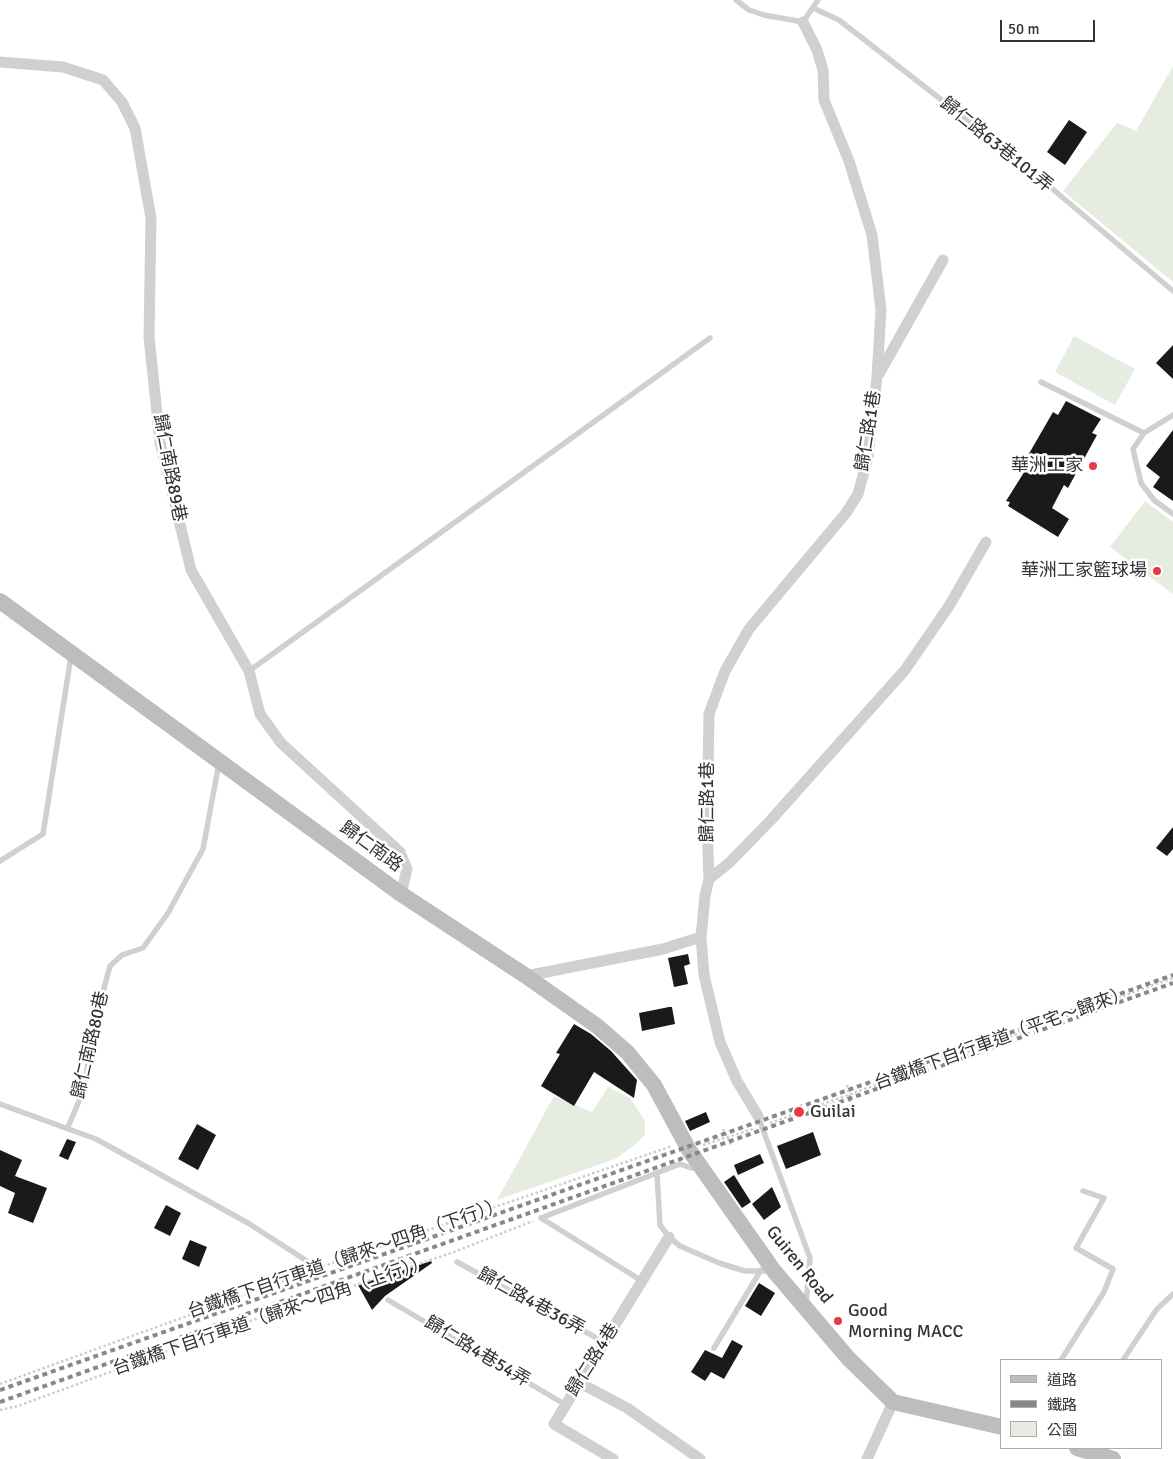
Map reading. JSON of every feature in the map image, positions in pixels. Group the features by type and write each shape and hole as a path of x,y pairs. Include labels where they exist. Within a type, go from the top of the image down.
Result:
{"street":[{"name":"歸仁路1巷","path":"759,1121 737,1081 720,1042 704,975 701,937 704,896 709,879 707,824 709,714 725,671 749,629 846,513 858,494 868,457 882,310 872,235 850,162 824,100 823,70 817,50 803,22"},
{"name":"歸仁南路89巷","path":"0,62 63,67 102,80 122,102 135,128 151,218 149,337 160,442 191,570 249,671 260,714 281,742 400,852 407,869 401,894"},
{"path":"877,377 943,260"},
{"path":"709,879 729,863 770,821 905,670 949,606 986,542"},
{"name":"歸仁南路","path":"0,600 401,894 526,976 597,1026 627,1052 654,1085 687,1146"},
{"path":"526,976 664,949 701,937"},
{"name":"Guiren Road","path":"687,1146 767,1270 806,1306 848,1358 893,1402"},
{"name":"歸仁路4巷","path":"613,1459 554,1424 668,1238"},
{"path":"580,1383 627,1408 695,1458"},
{"path":"867,1459 893,1402 1000,1427"},
{"path":"1080,1449 1113,1459"}],"lane":[{"path":"736,0 749,10 764,15 803,22 818,0"},
{"name":"歸仁路63巷101弄","path":"813,8 839,20 1016,158 1173,291"},
{"path":"249,671 710,338"},
{"path":"1041,382 1144,433"},
{"path":"1173,415 1144,433 1133,449 1141,484 1154,500 1173,514"},
{"path":"0,861 43,834 72,652"},
{"name":"歸仁南路80巷","path":"68,1127 85,1087 90,1041 110,966 122,955 143,948 168,913 203,848 219,761"},
{"path":"0,1104 33,1118 68,1127 96,1139 248,1223 310,1263"},
{"name":"歸仁路1巷","path":"759,1121 810,1258 806,1306"},
{"path":"541,1218 680,1164 702,1168"},
{"path":"657,1174 660,1225 668,1238 680,1246 719,1263 745,1271 767,1270"},
{"path":"1062,1359 1104,1292 1113,1268 1076,1248 1104,1198 1083,1191"},
{"path":"541,1218 642,1281"},
{"name":"歸仁路4巷36弄","path":"458,1262 604,1342"},
{"path":"714,1348 767,1270"},
{"path":"1124,1359 1157,1309 1173,1294"},
{"name":"歸仁路4巷54弄","path":"388,1300 566,1405"}],"path":[{"name":"台鐵橋下自行車道（平宅～歸來）","path":"687,1146 728,1137 759,1121 849,1095 1173,978"},
{"path":"846,1085 852,1104"},
{"path":"723,1129 732,1146"},
{"name":"台鐵橋下自行車道（歸來～四角（下行））","path":"0,1384 342,1259 687,1146"},
{"name":"台鐵橋下自行車道（歸來～四角（上行））","path":"0,1410 18,1406 241,1324 454,1252 541,1218"}],"green space":[{"path":"1173,66 1173,282 1063,191 1117,123 1136,131"},
{"path":"1074,336 1135,369 1115,405 1055,372"},
{"name":"華洲工家籃球場","path":"1145,501 1173,522 1173,594 1110,547"},
{"path":"608,1087 630,1098 645,1121 645,1134 636,1144 615,1159 497,1200 554,1096 592,1112"}],"building":[{"path":"1069,120 1087,132 1065,165 1047,152"},
{"path":"1173,345 1173,379 1156,363"},
{"path":"1066,401 1101,419 1092,433 1097,435 1068,488 1064,485 1052,508 1069,519 1058,537 1008,506 1010,502 1006,501 1028,466 1023,464 1053,412 1058,415"},
{"path":"1173,430 1173,501 1153,487 1160,477 1146,466"},
{"path":"1173,827 1173,849 1167,856 1156,848"},
{"path":"688,954 690,964 684,966 688,984 674,987 668,958"},
{"path":"672,1007 675,1024 642,1031 639,1013"},
{"path":"574,1024 591,1034 611,1051 637,1080 634,1098 594,1072 574,1106 541,1086 560,1054 556,1053"},
{"path":"706,1112 710,1122 690,1131 685,1121"},
{"path":"197,1124 216,1135 198,1170 178,1159"},
{"path":"813,1132 821,1155 786,1169 777,1146"},
{"path":"67,1139 76,1142 68,1160 59,1156"},
{"path":"0,1150 22,1160 15,1176 47,1188 33,1223 8,1213 15,1193 0,1186"},
{"path":"760,1154 764,1163 738,1175 734,1165"},
{"path":"734,1175 751,1202 742,1208 724,1182"},
{"path":"772,1187 781,1207 764,1220 752,1204"},
{"path":"166,1205 181,1213 170,1236 154,1228"},
{"path":"190,1240 207,1247 199,1267 182,1259"},
{"path":"431,1261 432,1263 385,1296 372,1310 358,1285"},
{"path":"759,1283 775,1293 761,1316 745,1306"},
{"path":"732,1340 743,1346 724,1379 711,1372 705,1381 691,1372 705,1350 722,1358"}],"railway":[{"path":"0,1390 1173,975"},
{"path":"0,1402 1173,983"}],"place":[{"name":"華洲工家","path":"1093,466"},
{"name":"華洲工家籃球場","path":"1157,571"},
{"name":"Guilai","path":"799,1112"},
{"name":"Good Morning MACC","path":"838,1321"}]}
